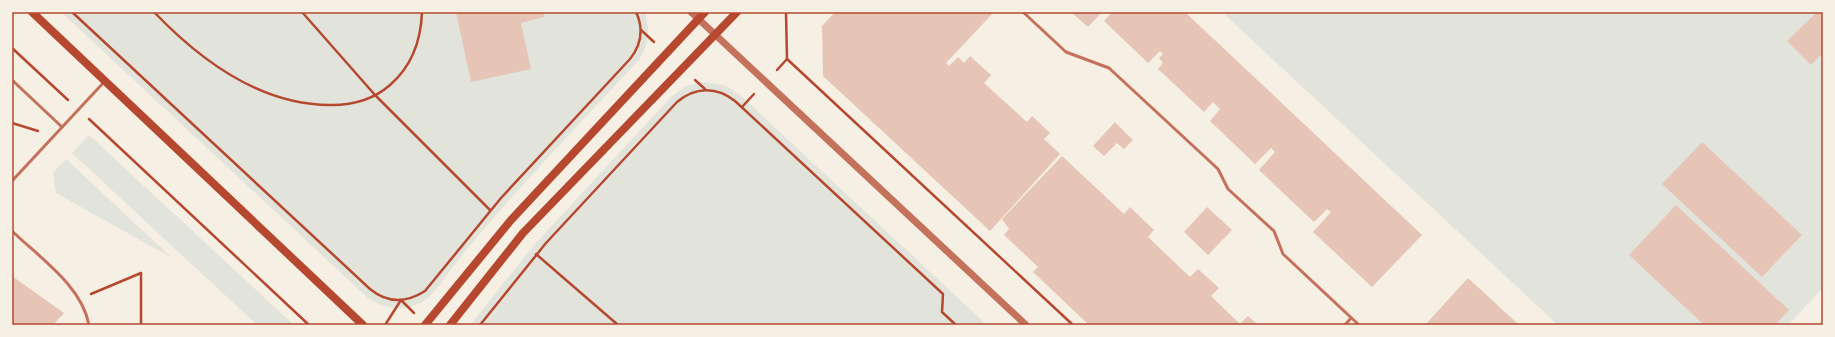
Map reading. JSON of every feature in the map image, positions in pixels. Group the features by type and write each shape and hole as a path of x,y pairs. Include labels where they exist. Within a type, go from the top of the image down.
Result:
{"main road":[{"path":"32,12 363,325"},
{"path":"425,325 511,220 705,12"},
{"path":"450,325 523,234 737,12"}],"street":[{"path":"691,12 1026,325"}],"lane":[{"path":"1023,12 1066,52 1109,68 1218,170 1228,189 1274,231 1283,254 1359,325"},
{"path":"12,80 62,127"},
{"path":"12,181 106,81"},
{"path":"12,232 68,284 80,298 88,315 89,325"},
{"path":"1345,325 1352,318"}],"path":[{"path":"72,12 370,290 384,298 401,300 410,299 425,291 490,210 635,52 641,30 636,12"},
{"path":"154,12 207,59 243,81 293,101 327,105 358,102 375,95 394,81 409,62 419,38 422,12"},
{"path":"302,12 375,95 490,210"},
{"path":"786,12 787,59 1073,325"},
{"path":"12,48 309,325"},
{"path":"480,325 536,254 677,102 690,93 705,90 713,90 735,100 943,294 942,312 956,325"},
{"path":"12,123 54,135"},
{"path":"536,254 618,325"},
{"path":"80,298 141,273 141,325"},
{"path":"385,325 401,300"}],"shaded area":[{"path":"61,12 645,12 648,24 648,36 645,48 639,60 502,208 464,253 435,291 427,299 415,305 395,308 381,305 368,298"},
{"path":"1222,12 1823,12 1823,288 1788,325 1558,325"},
{"path":"705,82 724,85 740,95 987,325 470,325 534,245 671,97 686,86"},
{"path":"89,135 294,325 257,325 72,153"},
{"path":"66,159 172,258 56,193 53,173"}],"building":[{"path":"456,12 543,12 544,17 521,23 531,69 471,82"},
{"path":"835,12 994,12 946,63 949,66 958,57 964,63 970,56 991,75 984,83 1027,122 1032,116 1050,133 1044,139 1060,154 990,231 823,76 822,26"},
{"path":"1071,12 1102,12 1088,27"},
{"path":"1110,12 1185,12 1422,235 1372,287 1313,232 1331,212 1327,209 1314,222 1259,170 1275,152 1271,148 1255,164 1210,121 1220,109 1213,102 1204,112 1158,69 1163,63 1159,58 1163,54 1160,51 1148,63 1104,21 1111,13"},
{"path":"1817,12 1823,12 1823,53 1811,65 1787,41"},
{"path":"1115,122 1133,140 1124,149 1117,143 1104,156 1093,146"},
{"path":"1702,142 1802,235 1762,277 1662,184"},
{"path":"1062,156 1124,214 1130,207 1154,230 1148,237 1190,277 1198,269 1219,288 1211,296 1240,324 1248,316 1258,325 1089,325 1033,272 1038,267 1004,235 1009,229 1002,219"},
{"path":"1676,205 1789,310 1775,325 1704,325 1629,255"},
{"path":"1207,207 1232,230 1208,255 1184,232"},
{"path":"12,276 64,313 53,325 12,325"},
{"path":"1468,278 1519,325 1425,325"}]}
